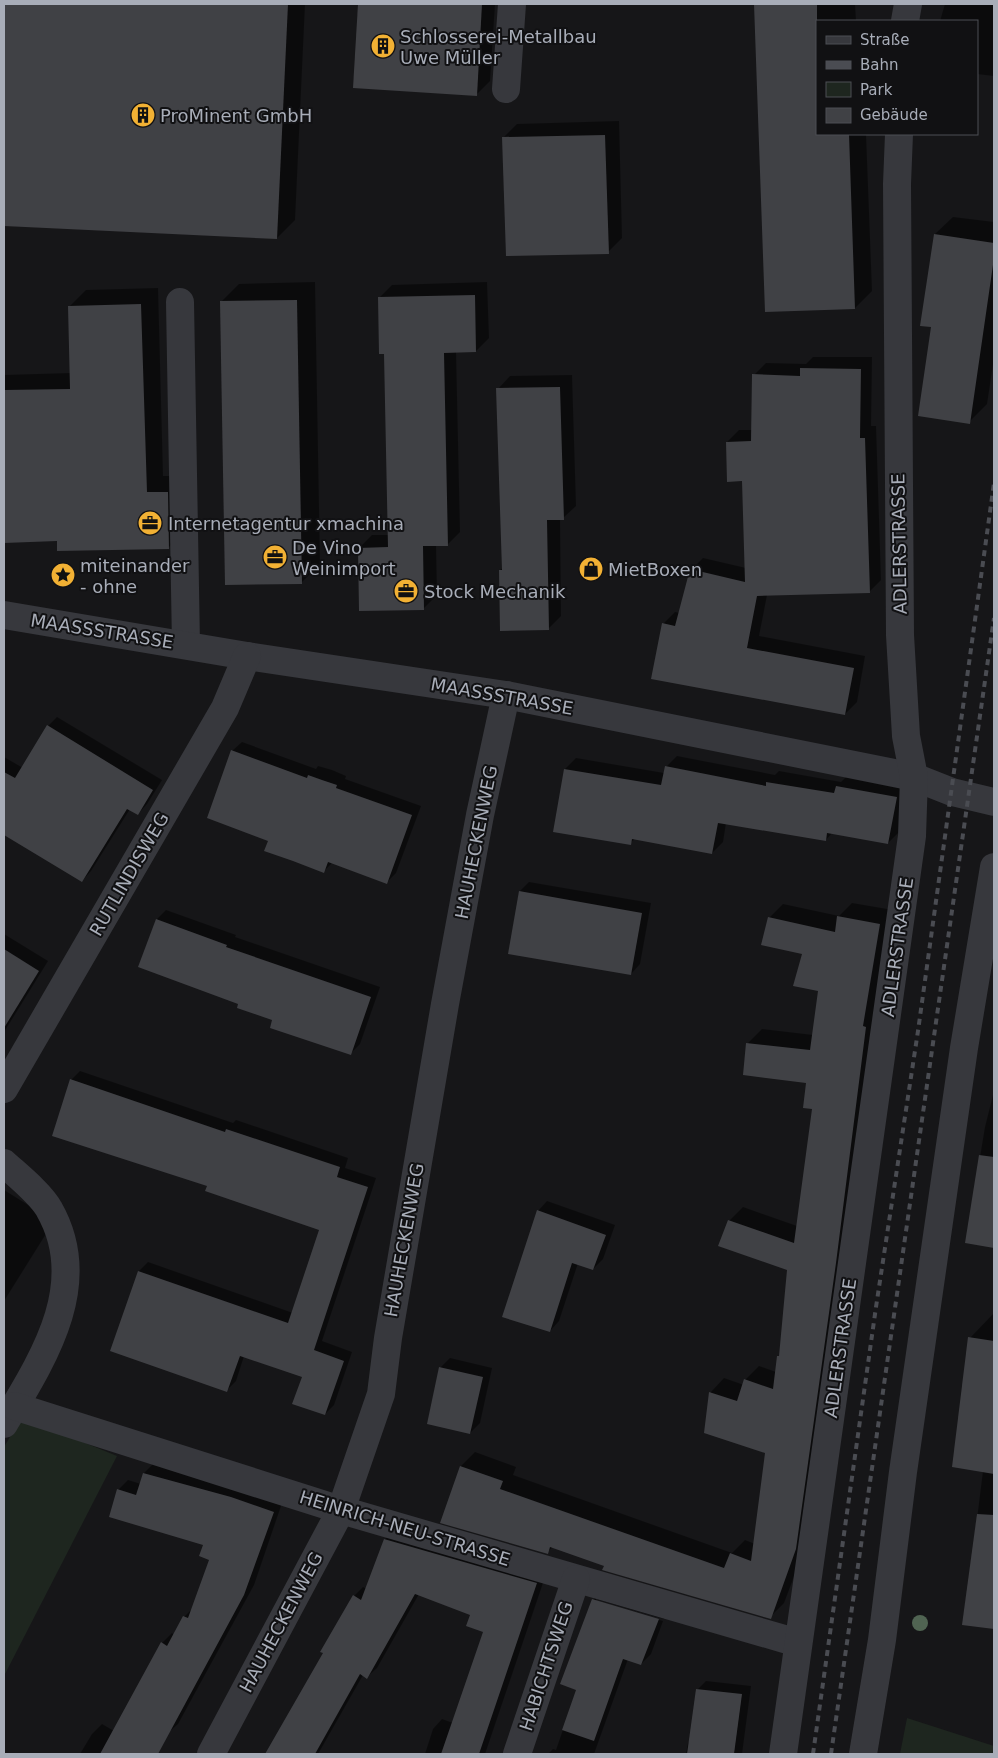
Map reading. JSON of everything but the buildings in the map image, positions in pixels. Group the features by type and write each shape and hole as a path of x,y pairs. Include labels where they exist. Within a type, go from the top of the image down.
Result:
{"street":[{"path":"506,89 512,4"},
{"path":"905,20 908,4"},
{"name":"ADLERSTRASSE","path":"783,1754 912,836 914,777 906,736 900,635 897,194 899,135"},
{"path":"180,302 186,645"},
{"name":"MAASSSTRASSE","path":"4,615 247,656 506,695 914,777 952,792 994,802"},
{"name":"RUTLINDISWEG","path":"4,1089 225,708 247,656"},
{"name":"HAUHECKENWEG","path":"212,1754 341,1510 381,1394 388,1338 445,1004 478,825 506,695"},
{"path":"863,1754 882,1640 903,1472 964,1048 994,867"},
{"path":"4,1163 49,1208 59,1231 65,1257 62,1310 53,1334 9,1415"},
{"name":"HEINRICH-NEU-STRASSE","path":"9,1415 798,1643"},
{"name":"HABICHTSWEG","path":"517,1754 576,1579"}],"green space":[{"path":"22,1417 117,1456 4,1676 4,1447"},
{"path":"907,1718 994,1746 994,1754 900,1754"}],"railway":[{"path":"813,1754 876,1307 918,1031 994,483"},
{"path":"831,1754 994,618"}],"place":[{"name":"Schlosserei-Metallbau Uwe Müller","path":"383,46"},
{"name":"ProMinent GmbH","path":"143,115"},
{"name":"Internetagentur xmachina","path":"150,523"},
{"name":"De Vino Weinimport","path":"275,557"},
{"name":"MietBoxen","path":"591,569"},
{"name":"miteinander - ohne","path":"63,575"},
{"name":"Stock Mechanik","path":"406,591"}]}
